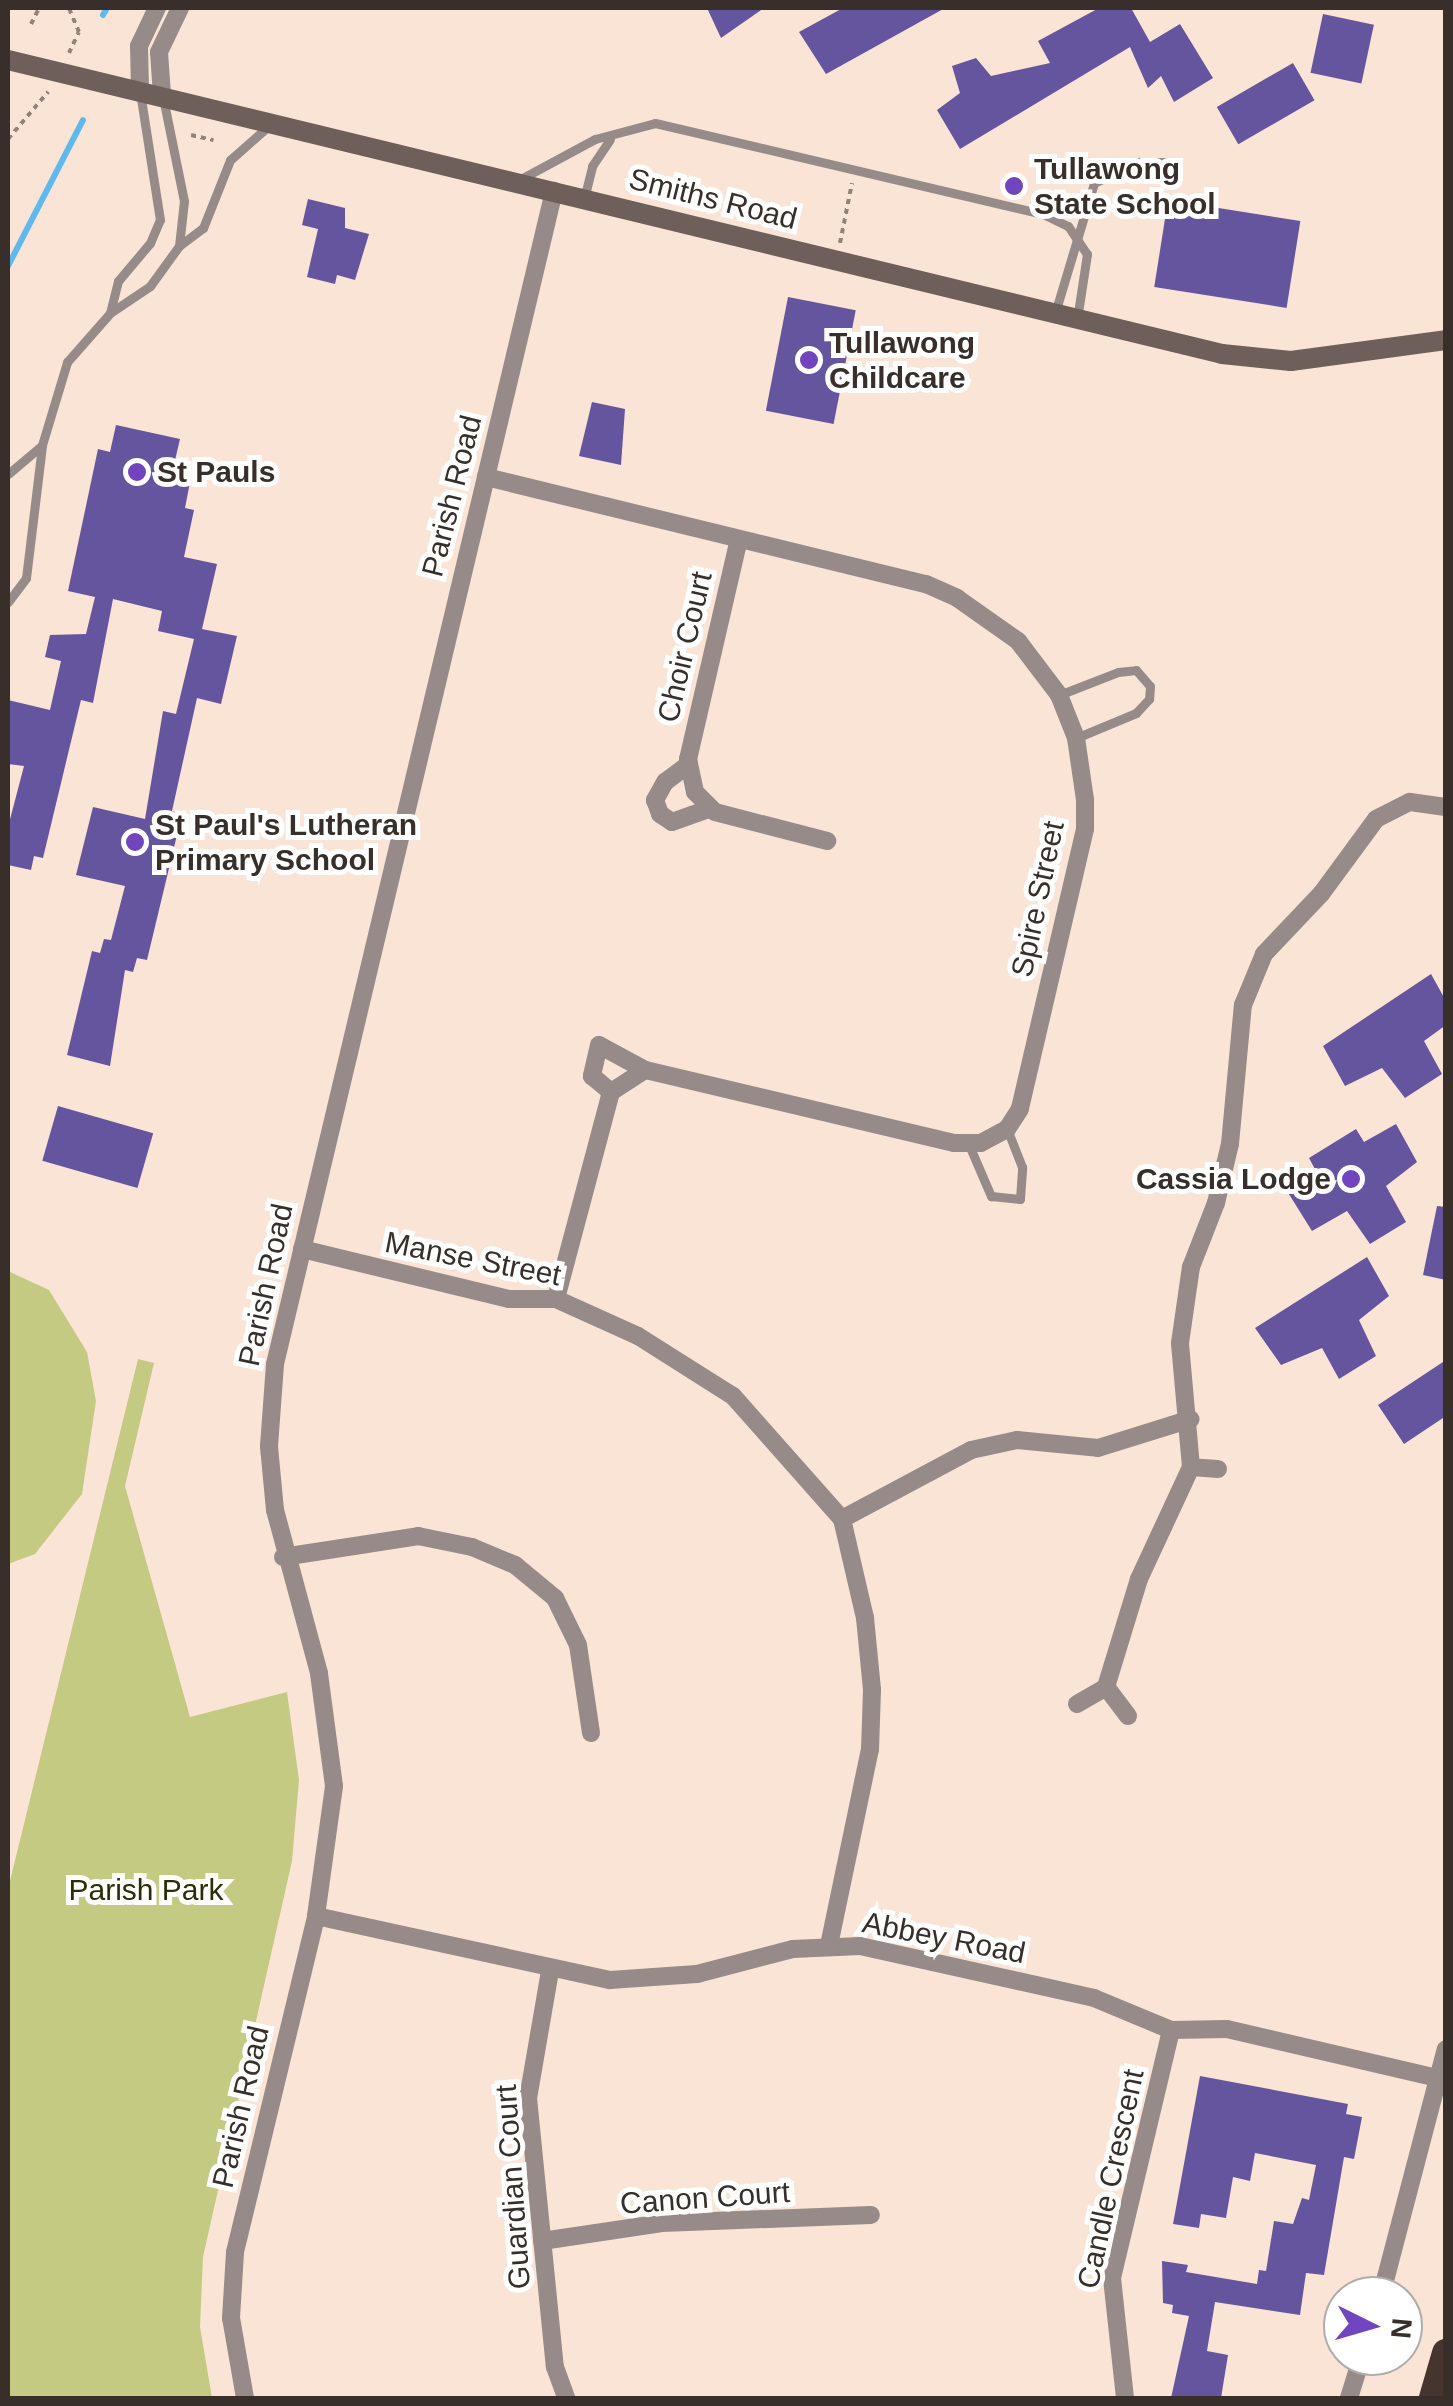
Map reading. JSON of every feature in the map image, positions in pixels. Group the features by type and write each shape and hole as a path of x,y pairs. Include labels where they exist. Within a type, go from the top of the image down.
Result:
{"highway":[{"path":"1433,2398 1446,2353"}],"main road":[{"name":"Smiths Road","path":"8,60 1077,320 1270,361 1348,356 1407,343 1446,340"},
{"name":"Smiths Road","path":"1407,343 1446,325"}],"street":[{"path":"140,90 139,46 157,8"},
{"path":"162,95 159,52 180,8"},
{"name":"Parish Road","path":"245,2398 231,2318 235,2252 316,1916 334,1786 329,1727 283,1557 269,1413 302,1250 554,192"},
{"name":"Spire Street","path":"486,477 738,543 926,584 957,598 1018,641 1059,695 1076,738 1085,829 1020,1110 1007,1129"},
{"name":"Choir Court","path":"738,543 689,764 695,792 711,808 827,840"},
{"name":"Choir Court","path":"689,764 665,782 655,800 660,814 672,822 711,808"},
{"path":"1077,1704 1106,1687 1139,1580 1191,1466 1191,1418 1180,1343 1190,1267 1216,1203 1230,1144 1243,1005 1264,954 1322,894 1376,818 1410,802 1446,807"},
{"path":"611,1092 592,1076 599,1045 645,1070 970,1146 1007,1129"},
{"path":"556,1300 611,1092 645,1070"},
{"name":"Manse Street","path":"302,1250 509,1299 556,1300 674,1355 732,1396 842,1519 865,1618 872,1690 870,1749 829,1945"},
{"path":"842,1519 971,1450 1017,1440 1098,1448 1191,1418"},
{"path":"1191,1466 1218,1469"},
{"path":"283,1557 418,1536 472,1546 515,1566 555,1598 578,1645 591,1733"},
{"path":"1106,1687 1128,1716"},
{"name":"Abbey Road","path":"316,1916 550,1971 653,1979 829,1945 860,1946 1094,1998 1171,2030 1227,2030 1438,2078"},
{"name":"Guardian Court","path":"550,1971 528,2098 555,2366 566,2398"},
{"name":"Candle Crescent","path":"1125,2398 1112,2278 1171,2030"},
{"path":"1386,2276 1446,2049"},
{"name":"Canon Court","path":"542,2242 662,2223 871,2215"}],"lane":[{"path":"110,313 118,281 150,244 160,220 140,90"},
{"path":"162,95 184,202 179,246"},
{"path":"8,602 26,578 42,445 67,362 110,313 150,286 179,246 203,228 238,149 273,122"},
{"path":"514,182 595,139 610,139 656,122 1043,214 1076,234 1088,264 1077,320"},
{"path":"584,199 592,166 610,139"},
{"path":"1055,314 1094,183 1140,162 1170,162"},
{"path":"8,474 42,445"},
{"path":"1059,695 1118,672 1136,670 1150,686 1149,699 1136,713 1076,738"},
{"path":"970,1146 991,1196 1020,1199 1022,1167 1007,1129"}],"path":[{"path":"31,24 39,8"},
{"path":"69,8 79,32 73,44"},
{"path":"8,139 48,92"},
{"path":"191,135 213,140"},
{"path":"837,260 854,170"}],"green space":[{"path":"8,1271 49,1290 87,1352 96,1401 82,1494 35,1554 8,1564"},
{"name":"Parish Park","path":"138,1359 154,1363 125,1486 190,1717 287,1692 299,1780 292,1861 203,2257 200,2327 212,2398 8,2398 8,1889"}],"building":[{"path":"707,8 764,8 721,38"},
{"path":"843,8 945,8 826,74 799,32"},
{"path":"1099,8 1131,8 1150,42 1180,24 1213,78 1174,102 1161,76 1148,88 1130,47 960,149 937,110 960,93 952,66 976,58 991,76 1050,63 1038,41"},
{"path":"1323,14 1374,25 1361,84 1311,73"},
{"path":"1293,63 1314,100 1238,144 1217,107"},
{"path":"308,199 345,208 345,228 369,234 355,280 337,275 335,284 307,277 318,229 302,225"},
{"path":"1168,200 1300,221 1287,308 1154,287"},
{"name":"Tullawong Childcare","path":"788,297 856,310 834,424 766,411"},
{"path":"592,402 625,409 621,465 579,456"},
{"path":"116,425 180,439 172,473 191,477 185,508 194,510 184,557 217,564 202,629 237,636 221,704 197,698 172,811 182,814 147,960 137,958 133,972 125,970 110,1066 67,1055 92,951 100,953 104,939 111,940 125,886 76,875 93,807 145,819 163,711 176,714 194,639 158,631 162,611 113,599 93,703 81,700 43,858 34,856 31,870 8,865 8,827 24,766 8,764 8,700 50,710 61,661 45,657 50,635 86,634 95,597 68,591 98,449 110,452"},
{"path":"1431,974 1446,1001 1446,1025 1424,1041 1442,1074 1405,1098 1382,1068 1345,1086 1323,1046"},
{"path":"58,1106 153,1133 137,1188 42,1161"},
{"name":"Cassia Lodge","path":"1396,1124 1417,1162 1386,1186 1406,1222 1370,1244 1347,1211 1312,1231 1287,1191 1316,1171 1309,1158 1356,1129 1364,1142"},
{"path":"1437,1206 1446,1207 1446,1280 1423,1275"},
{"path":"1367,1257 1389,1296 1359,1320 1376,1356 1339,1379 1322,1348 1281,1365 1255,1328"},
{"path":"1446,1360 1446,1416 1404,1444 1378,1405"},
{"path":"1200,2076 1348,2104 1346,2114 1362,2117 1354,2159 1344,2157 1324,2275 1306,2273 1300,2315 1215,2302 1207,2351 1228,2355 1221,2398 1171,2398 1189,2316 1172,2313 1173,2305 1163,2303 1162,2261 1188,2265 1186,2272 1257,2284 1259,2270 1266,2271 1274,2221 1293,2224 1302,2198 1309,2200 1316,2165 1255,2153 1250,2181 1233,2177 1226,2218 1201,2214 1199,2228 1173,2224"}],"waterway":[{"path":"103,15 107,8"},
{"path":"8,266 83,120"}],"place":[{"name":"Tullawong State School","path":"1014,186"},
{"name":"Tullawong Childcare","path":"809,360"},
{"name":"St Pauls","path":"137,472"},
{"name":"St Paul's Lutheran Primary School","path":"135,842"},
{"name":"Cassia Lodge","path":"1351,1179"}]}
